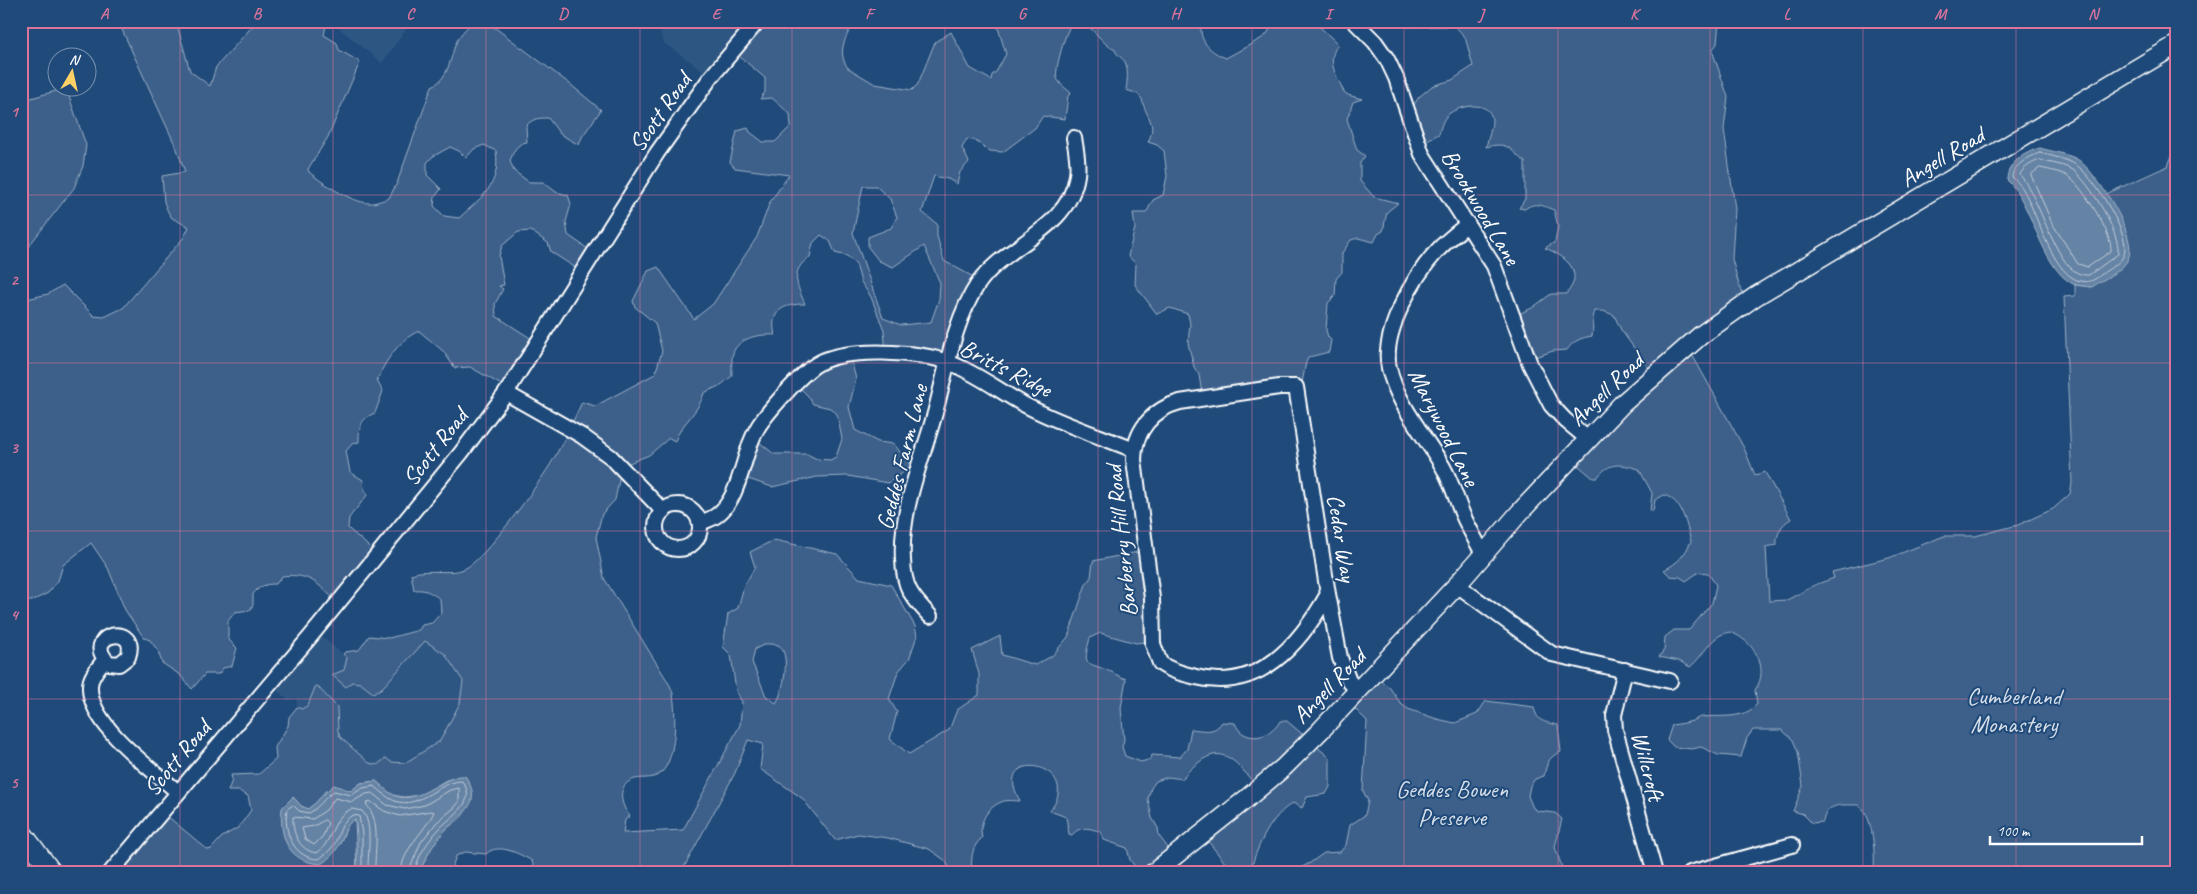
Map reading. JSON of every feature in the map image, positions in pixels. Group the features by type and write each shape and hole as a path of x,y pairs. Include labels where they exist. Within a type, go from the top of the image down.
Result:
{"main road":[{"name":"Angell Road","path":"1153,873 1284,767 1457,585 1588,439 1652,375 1701,335 1756,296 2176,45"},
{"path":"21,831 53,873"}],"street":[{"name":"Scott Road","path":"110,873 310,637 461,453 506,393 657,153 712,77 758,21"},
{"name":"Brookwood Lane","path":"1354,21 1375,42 1387,59 1396,78 1422,154 1494,266 1530,364 1551,405 1564,420 1588,439"},
{"name":"Geddes Farm Lane","path":"930,616 911,596 903,561 903,539 910,496 948,362 961,320 979,283 1005,256 1040,233 1059,216 1068,200 1077,175 1074,138"},
{"name":"Marywood Lane","path":"1468,224 1437,251 1412,286 1399,313 1387,354 1389,367 1400,394 1444,468 1463,514 1483,554"},
{"name":"Britts Ridge","path":"700,523 717,515 726,506 734,493 749,445 760,422 815,364 830,358 876,352 927,357 948,362 991,384 1023,404 1101,438 1134,450"},
{"name":"Barberry Hill Road","path":"1296,387 1261,389 1166,406 1156,413 1140,433 1134,450 1135,473 1150,583 1153,644 1160,663 1172,670 1207,680 1224,681 1241,678 1258,671 1282,656 1318,611 1328,594"},
{"name":"Cedar Way","path":"1296,387 1328,594 1340,658 1348,681 1358,691"},
{"path":"506,393 582,436 611,457 663,511"},
{"path":"681,505 690,508 696,514 700,523 700,533 694,542 686,548 676,549 667,546 660,539 656,529 658,519 663,511 671,506 681,505"},
{"path":"1457,585 1552,654 1670,681"},
{"path":"105,659 95,671 90,684 91,701 96,714 103,724 128,748 178,792"},
{"name":"Willcroft","path":"1625,670 1614,715 1614,730 1655,873"},
{"path":"1690,873 1792,845"}],"shaded area":[{"path":"330,21 412,21 382,63"},
{"path":"659,21 756,21 711,76 664,43 658,27"},
{"path":"314,630 347,658 344,670 352,682 360,683 373,693 382,688 424,641 445,654 463,681 460,703 440,741 405,763 391,762 377,765 369,763 340,737 337,707 317,686 308,705 301,709 297,707 296,698 288,700 272,686"}],"green space":[{"path":"118,21 176,21 190,71 210,86 216,67 257,21 327,21 324,35 337,43 339,50 360,62 328,137 308,169 309,172 330,187 357,201 366,203 389,198 397,183 432,86 447,71 459,37 473,21 472,25 477,21 490,24 570,84 601,110 582,137 579,145 560,134 548,118 539,118 531,121 526,126 527,142 518,146 510,161 514,171 529,182 543,182 556,192 568,195 571,204 566,222 568,235 591,251 579,270 551,252 548,243 531,231 518,232 502,246 499,256 504,285 499,286 503,289 495,304 496,316 535,341 505,387 470,367 455,368 443,351 419,331 399,345 388,359 377,381 383,391 375,413 366,418 361,424 359,442 353,443 346,451 350,472 363,480 364,489 368,494 349,518 348,528 376,553 337,602 319,585 300,576 282,576 276,584 266,585 258,589 253,594 253,605 250,610 235,612 228,621 228,639 237,648 232,666 223,668 219,674 205,674 192,689 180,675 162,663 158,651 150,640 144,638 125,610 108,568 91,543 63,565 58,581 48,593 32,601 21,601 21,296 23,300 48,294 63,285 94,316 104,317 123,308 184,237 189,227 172,218 164,202 162,176 185,172 177,149","holes":["484,145 496,151 496,173 493,182 482,197 459,218 444,216 434,206 435,197 441,189 427,175 427,163 432,157 450,147 459,151 466,158 474,149"]},
{"path":"756,21 855,21 846,38 843,50 844,62 848,68 875,84 912,90 918,84 935,42 951,32 970,68 991,80 992,75 996,72 1006,54 996,21 1078,21 1071,25 1066,34 1057,67 1058,80 1071,93 1068,96 1065,119 1043,116 1035,128 1003,152 990,151 974,140 967,139 962,148 969,162 960,172 957,184 948,179 934,176 922,212 937,224 937,236 944,261 979,280 949,363 886,355 884,330 871,297 861,282 856,264 847,256 835,253 830,241 821,235 813,243 810,257 803,262 797,273 799,291 805,304 785,307 776,314 774,320 775,335 757,336 740,343 732,355 732,376 721,385 704,393 698,407 675,441 669,438 649,455 622,466 615,500 602,514 596,537 604,578 671,687 675,724 673,747 666,766 661,773 651,777 635,779 625,785 622,790 622,801 630,816 625,820 623,833 683,830 740,725 742,702 736,691 731,655 723,647 728,614 738,608 744,586 755,567 750,552 774,540 837,554 859,578 891,585 915,626 917,636 909,659 898,672 889,699 897,712 890,739 909,754 949,730 957,710 979,695 979,674 972,650 1000,636 1002,655 1035,665 1052,656 1068,637 1086,584 1091,577 1093,561 1143,551 1152,641 1136,643 1100,633 1090,638 1086,654 1086,659 1091,664 1126,679 1121,708 1124,740 1122,747 1125,756 1141,762 1151,759 1152,755 1180,757 1187,749 1191,729 1212,730 1222,722 1235,723 1244,734 1257,737 1270,732 1280,721 1287,721 1330,758 1330,787 1326,794 1307,797 1302,808 1293,803 1285,809 1272,823 1257,850 1251,868 1254,873 1233,873 1204,836 1257,787 1233,761 1219,755 1211,756 1194,766 1183,779 1168,777 1156,781 1151,788 1148,799 1152,818 1158,828 1159,836 1175,857 1164,873 1140,873 1130,860 1127,848 1104,840 1101,832 1085,828 1072,835 1069,834 1066,817 1050,811 1058,796 1057,784 1051,774 1031,766 1021,768 1015,775 1014,786 1020,801 998,803 986,815 982,826 982,838 972,854 972,873 951,873 946,861 929,849 888,838 858,834 835,840 802,798 760,769 763,744 748,740 735,773 681,873 561,873 556,869 540,869 537,873 532,873 534,868 532,861 509,850 497,849 486,854 465,852 456,856 451,870 443,873 419,873 438,838 466,810 471,791 465,776 446,780 421,795 404,797 392,795 376,781 361,783 351,791 325,791 318,802 308,809 301,806 293,797 282,808 340,844 348,823 355,819 357,873 119,873 166,815 208,850 222,837 239,827 251,810 248,796 239,791 228,791 232,780 231,775 259,774 276,759 275,747 288,726 289,717 297,707 302,709 308,705 316,685 337,707 340,737 369,763 377,765 386,758 391,762 405,763 440,741 460,703 463,681 445,654 425,641 382,688 373,693 360,683 352,682 346,687 332,675 344,670 347,658 343,654 359,650 369,636 389,638 419,630 422,625 432,623 441,613 440,599 428,592 414,590 411,574 418,572 459,571 473,563 512,519 537,485 557,453 582,402 595,406 655,374 662,351 655,323 635,307 633,301 648,271 658,267 694,319 713,304 757,237 770,202 789,175 735,168 730,162 737,131 748,128 750,132 763,142 775,142 791,126 790,114 772,98 760,99 765,92 765,78 733,51","holes":["863,186 876,186 890,199 897,217 891,228 868,237 868,247 879,261 893,267 924,246 940,283 939,299 931,322 901,325 883,318 853,233","766,644 778,645 785,656 785,673 776,703 766,696 752,662 755,649"]},
{"path":"1078,21 1202,21 1201,34 1206,44 1210,49 1226,58 1264,37 1269,31 1269,23 1284,26 1297,24 1320,27 1338,44 1334,50 1333,57 1335,74 1344,92 1362,99 1353,102 1347,119 1357,150 1365,156 1360,163 1360,181 1374,197 1398,203 1387,212 1383,231 1378,234 1374,242 1358,238 1351,240 1342,253 1342,272 1336,279 1335,296 1328,303 1326,330 1331,340 1329,352 1309,357 1306,362 1300,394 1292,392 1203,400 1199,375 1194,367 1188,343 1190,324 1188,314 1170,308 1157,314 1135,285 1136,264 1128,256 1135,228 1133,213 1146,213 1153,200 1163,195 1167,176 1164,151 1157,145 1148,142 1152,129 1150,120 1142,99 1136,93 1126,90 1127,73 1125,62 1115,50 1084,23"},
{"name":"Cumberland Monastery","path":"1406,21 1719,21 1717,44 1712,50 1728,97 1724,129 1735,209 1732,259 1739,285 1749,304 1689,349 1744,448 1755,475 1765,472 1791,519 1780,530 1777,537 1777,545 1766,547 1769,601 1787,600 1817,584 1834,578 1832,572 1889,558 1944,536 1975,536 2018,525 2053,509 2070,494 2072,483 2064,297 2075,296 2075,285 2092,287 2106,194 2168,166 2176,145 2176,192 2173,194 2176,206 2176,873 1874,873 1874,846 1871,827 1868,818 1859,805 1836,806 1828,811 1823,822 1812,823 1803,814 1793,811 1803,786 1798,752 1793,740 1782,730 1753,730 1747,738 1741,757 1718,755 1701,747 1692,749 1674,747 1667,740 1672,725 1690,722 1701,717 1739,715 1752,709 1757,704 1755,690 1761,673 1760,664 1757,656 1746,641 1730,632 1717,637 1690,667 1679,661 1659,657 1664,650 1665,637 1674,630 1689,630 1712,603 1716,585 1708,573 1699,572 1686,581 1680,577 1670,576 1664,570 1680,558 1691,541 1683,514 1676,502 1664,495 1655,500 1653,511 1650,511 1652,493 1639,469 1616,465 1606,469 1597,478 1593,478 1573,461 1655,377 1621,330 1614,315 1603,311 1595,311 1592,336 1578,340 1567,350 1553,351 1532,358 1512,317 1532,308 1551,294 1566,294 1572,286 1574,279 1573,272 1566,260 1545,248 1555,242 1558,226 1554,210 1536,205 1525,209 1519,208 1525,199 1525,162 1505,146 1494,145 1486,147 1492,120 1487,109 1468,106 1455,110 1446,117 1439,134 1415,146 1402,122 1419,97 1432,86 1452,80 1473,66 1465,37 1455,26 1407,27"},
{"path":"48,93 48,98 70,98 86,145 83,166 74,188 21,256 21,101"},
{"path":"851,360 856,379 849,407 855,430 878,442 894,444 910,465 908,469 888,483 848,476 817,477 772,487 739,476 748,449 759,442 774,454 807,454 817,459 830,460 836,457 842,439 837,414 830,408 813,404 798,386 813,369"},
{"name":"Geddes Bowen Preserve","path":"1374,675 1390,688 1401,704 1408,709 1437,719 1455,723 1477,714 1486,701 1534,707 1537,716 1542,721 1558,725 1561,752 1553,756 1549,761 1544,776 1535,779 1530,786 1528,796 1533,808 1538,811 1555,813 1562,819 1555,847 1564,873 1290,873 1310,863 1324,853 1340,852 1346,845 1350,825 1365,815 1368,801 1363,791 1367,721 1347,701"}],"water":[{"path":"2040,148 2077,159 2088,169 2097,179 2115,207 2128,236 2130,249 2128,259 2117,271 2092,287 2073,284 2062,276 2045,250 2016,190 2007,180 2013,163 2023,155"},
{"path":"459,776 465,776 471,786 473,795 471,802 468,809 449,826 436,842 419,873 357,873 355,819 351,821 335,852 321,864 310,862 293,853 284,838 281,819 282,808 293,797 301,806 308,809 334,785 351,791 361,783 376,781 392,794 408,797 426,792"}]}
